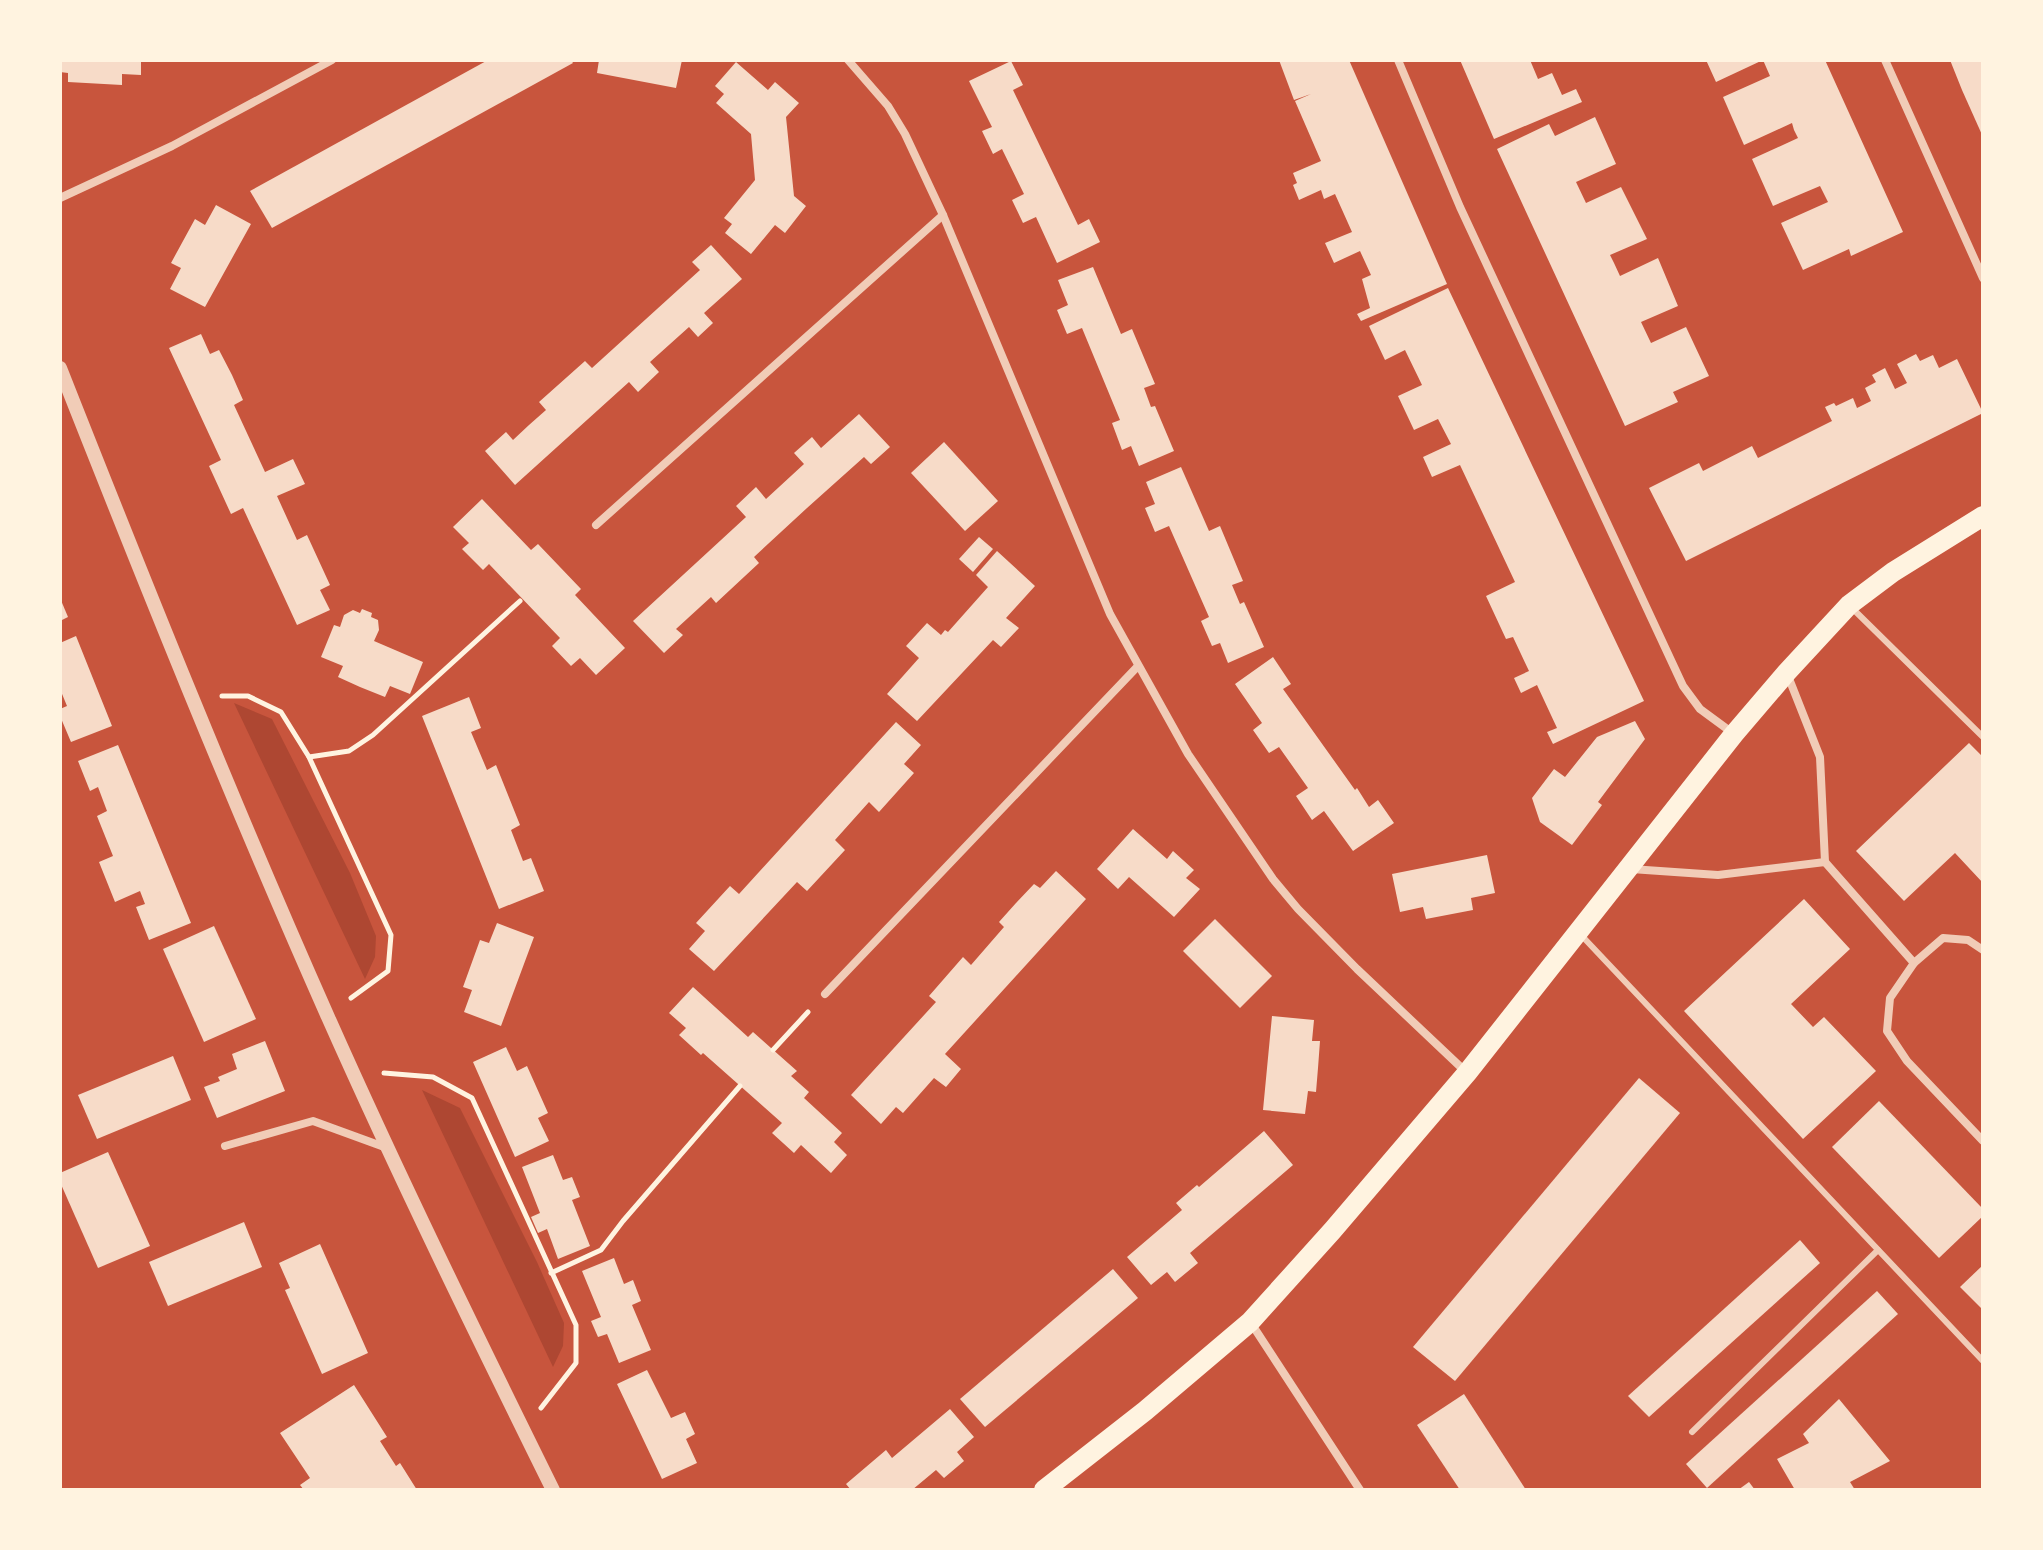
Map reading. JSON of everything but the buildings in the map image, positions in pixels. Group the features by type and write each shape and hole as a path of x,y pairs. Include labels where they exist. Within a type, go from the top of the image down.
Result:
{"main road":[{"path":"1044,1490 1145,1411 1250,1322 1467,1073 1734,734 1849,605 1893,572 1983,516"}],"street":[{"path":"60,198 172,146 332,60"},
{"path":"848,60 872,85 900,125 943,215 1110,614 1214,793 1298,909 1467,1073"},
{"path":"1398,60 1460,207 1683,686 1700,709 1734,734"},
{"path":"1885,60 1983,278"},
{"path":"596,525 943,215"},
{"path":"60,368 190,696 352,1071 553,1490"},
{"path":"825,994 1138,666"},
{"path":"1787,672 1820,757 1825,862 1914,963"},
{"path":"1628,869 1718,875 1825,862"},
{"path":"1983,950 1968,940 1943,938 1914,963 1890,998 1887,1031 1907,1061 1983,1141"},
{"path":"225,1146 313,1121 387,1148"},
{"path":"1250,1322 1360,1490"}],"lane":[{"path":"1849,605 1983,737"},
{"path":"1579,933 1983,1361"},
{"path":"1692,1432 1878,1250"}],"path":[{"path":"309,757 349,751 373,735 520,601"},
{"path":"190,696 248,696 281,712 309,757 391,935 388,971 328,1016"},
{"path":"773,1050 825,994"},
{"path":"352,1071 433,1077 472,1098 576,1325 576,1363 524,1431"},
{"path":"551,1273 601,1250 740,1086"}],"shaded area":[{"path":"234,703 272,719 350,873 376,936 375,957 365,979"},
{"path":"422,1090 460,1108 537,1262 564,1323 563,1346 553,1367"}]}
